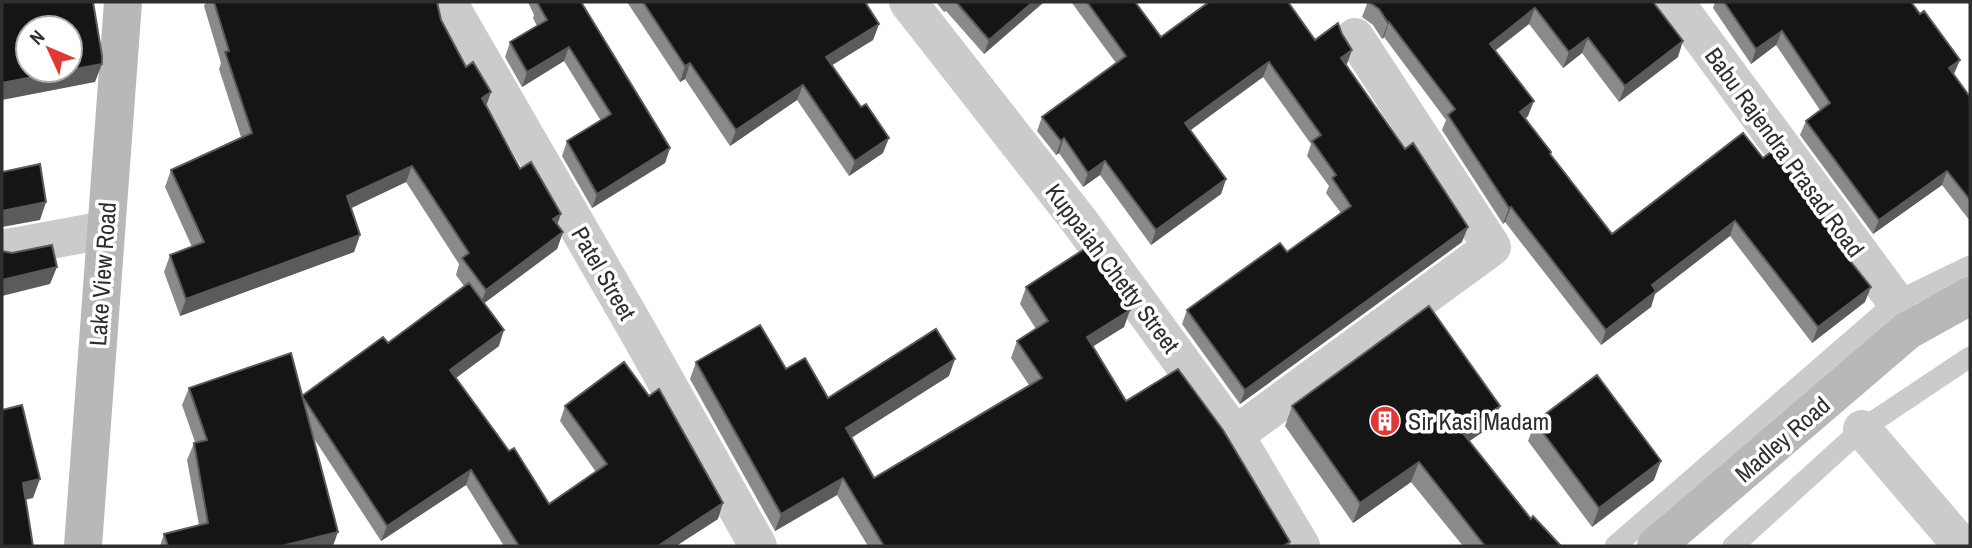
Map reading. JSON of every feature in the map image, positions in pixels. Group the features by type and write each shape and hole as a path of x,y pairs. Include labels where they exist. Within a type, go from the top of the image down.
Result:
{"street":[{"name":"Lake View Road","path":"83,546 123,2"},
{"name":"Patel Street","path":"448,2 758,546"},
{"name":"Kuppaiah Chetty Street","path":"908,2 1080,222 1235,435 1301,546"},
{"name":"Babu Rajendra Prasad Road","path":"1675,2 1902,316"},
{"path":"1235,435 1492,247 1355,37"},
{"path":"2,249 106,230"},
{"name":"Madley Road","path":"1656,546 1902,316 1970,296"},
{"path":"1862,429 1962,546"}],"lane":[{"path":"1615,546 1902,316 1970,266"},
{"path":"1733,546 1862,429 1970,357"}],"building":[{"path":"2,2 93,2 102,64 84,67 84,14 14,14 14,81 2,83"},
{"path":"214,2 437,2 441,20 466,67 473,62 491,92 482,98 520,169 531,162 561,214 553,219 563,232 486,290 462,258 469,253 412,166 347,196 360,235 186,299 170,255 204,242 171,170 252,133 225,52 229,51"},
{"path":"539,2 581,2 670,148 597,194 567,141 611,114 569,47 527,72 510,42 547,20"},
{"path":"643,2 865,2 879,24 826,57 861,107 866,104 889,138 855,161 803,85 736,130 690,63 685,66"},
{"path":"956,2 1033,2 989,40"},
{"path":"1087,2 1135,2 1161,37 1209,2 1288,2 1315,40 1338,23 1352,50 1341,58 1405,149 1413,143 1468,227 1245,390 1187,310 1280,243 1287,252 1351,206 1332,178 1336,175 1312,141 1321,135 1269,62 1185,123 1226,179 1156,230 1105,161 1088,173 1064,138 1061,141 1042,117 1126,56"},
{"path":"1369,2 1653,2 1683,41 1625,86 1588,38 1569,52 1535,8 1490,44 1534,101 1520,112 1550,154 1612,234 1743,133 1763,158 1774,150 1843,244 1839,247 1871,287 1818,327 1735,221 1652,285 1656,291 1606,330 1511,207 1509,208 1448,115 1455,109 1379,9"},
{"path":"1724,2 1911,2 1920,14 1924,11 1960,60 1949,68 1970,97 1970,200 1947,171 1879,220 1806,121 1830,103 1782,31 1756,49"},
{"path":"40,164 46,202 2,211 2,172"},
{"path":"52,245 57,267 2,280 2,251 12,253"},
{"path":"1089,246 1130,310 1087,337 1126,401 1178,369 1223,430 1290,542 1283,546 884,546 843,478 781,514 696,362 760,325 786,369 805,358 828,398 936,329 955,359 846,428 874,478 1042,378 1017,341 1048,321 1026,287"},
{"path":"469,283 504,330 450,370 509,451 514,448 549,504 607,464 565,406 624,362 649,396 659,389 723,503 658,546 519,546 471,470 387,526 302,396 383,337 388,343"},
{"name":"Sir Kasi Madam","path":"1429,306 1500,406 1462,432 1531,519 1533,516 1561,546 1485,546 1419,462 1360,503 1292,406"},
{"path":"291,353 338,532 282,546 168,546 164,534 208,523 194,443 207,440 189,388"},
{"path":"1597,375 1661,461 1599,508 1535,422"},
{"path":"22,405 40,479 23,483 33,546 2,546 2,410"}],"place":[{"name":"Sir Kasi Madam","path":"1385,421"}]}
